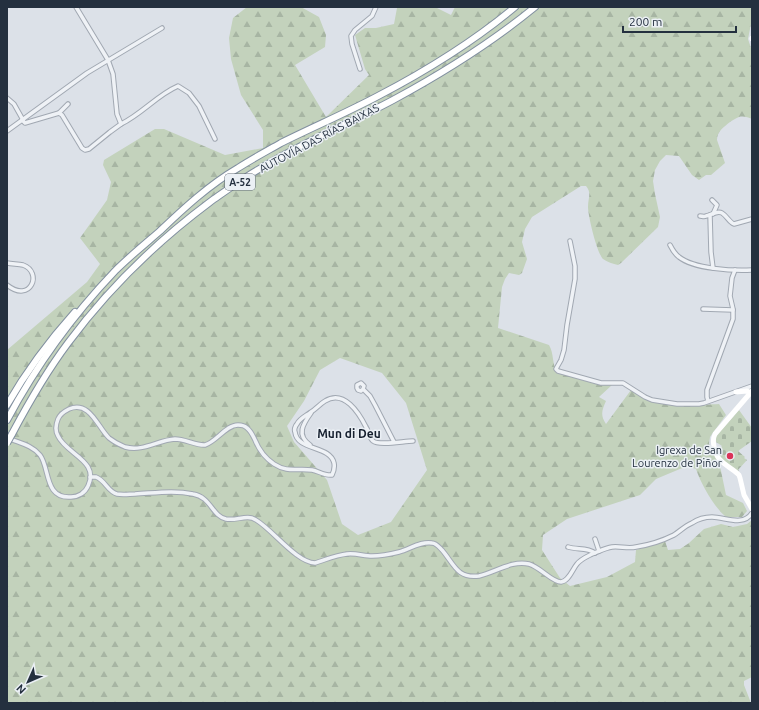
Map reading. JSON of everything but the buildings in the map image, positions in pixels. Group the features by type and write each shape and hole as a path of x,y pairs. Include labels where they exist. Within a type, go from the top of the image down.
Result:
{"highway":[{"name":"AUTOVÍA DAS RÍAS BAIXAS","path":"7,420 36,371 82,309 116,270 194,199 236,169 280,144 376,97 444,58 515,7"},
{"name":"AUTOVÍA DAS RÍAS BAIXAS","path":"7,443 9,436 48,372 88,317 110,291 146,254 186,220 260,168 292,150 393,100 440,73 471,54 535,7"},
{"path":"7,406 26,373 54,336 98,286 116,270"}],"street":[{"path":"76,7 108,60 113,74 117,114 121,124"},
{"path":"360,69 351,36 355,30 372,16 376,7"},
{"path":"7,131 108,60 162,28"},
{"path":"59,113 62,115 82,148 85,150 89,149 110,132 129,120 169,90 178,86 190,93 199,106 215,139"},
{"path":"7,98 14,104 25,123 59,113 68,104"},
{"path":"712,200 717,205 711,214 712,268"},
{"path":"700,216 706,216 719,212 733,224 752,219"},
{"path":"570,241 575,266 575,279 566,325 564,350 556,369 601,383 623,383 645,397 658,402 677,404 699,404 752,386"},
{"path":"670,245 676,254 691,263 712,268 752,270"},
{"path":"7,263 22,265 33,274 34,278 32,285 25,291 16,291 7,285"},
{"path":"708,401 707,390 732,321 733,310 730,296 732,278 735,270"},
{"path":"703,309 733,310"},
{"path":"363,389 375,404 394,442"},
{"path":"736,392 751,392"},
{"path":"751,392 715,434 713,440 717,458 739,475 744,495 752,509"},
{"path":"9,436 31,447 39,454 44,464 48,481 55,492 65,497 71,497 85,491 88,487 90,477 89,470 86,465 80,457 63,444 57,433 56,426 59,417 64,412 72,408 79,408 89,412 95,418 103,431 116,443 134,448 144,448 176,439 206,444 233,426 243,426 248,428 263,454 274,464 288,470 313,470 327,475 332,475 334,468 332,459 326,453 300,442 295,433 296,424 303,417 312,412 328,399 336,398 347,402 359,414 373,441 386,443 413,441"},
{"path":"312,412 303,426 302,432 306,441 316,449"},
{"path":"295,433 298,434 302,432"},
{"path":"386,443 389,433"},
{"path":"90,477 96,477 112,492 118,494 168,492 198,495 205,499 219,516 223,518 229,519 247,517 255,519 300,557 312,563 348,554 374,556 398,552 433,542 456,568 467,576 479,576 514,564 523,563 535,566 554,580 562,582 568,577 575,566 585,557 611,547 632,548 647,545 673,535 692,523 704,518 711,517 732,521 746,519 752,514"},
{"path":"595,539 600,551"},
{"path":"568,547 590,550 595,553"}],"green space":[{"path":"247,7 301,7 319,17 326,35 325,47 295,65 326,117 369,75 365,69 355,35 365,28 376,28 394,24 397,8 394,7 435,7 451,15 455,7 752,7 752,19 748,39 752,51 752,119 747,117 738,117 730,122 720,132 717,140 725,163 711,175 706,175 699,180 692,175 679,156 666,155 660,161 655,170 653,181 660,217 658,227 618,265 603,259 598,250 590,218 588,207 589,193 586,186 581,186 532,217 525,229 522,242 527,259 522,273 519,275 509,273 502,287 498,328 549,345 552,351 554,366 557,373 596,383 612,385 599,397 606,401 602,412 606,424 631,390 651,402 680,405 719,404 726,415 710,437 709,444 720,466 726,495 743,503 747,511 742,517 726,517 721,513 708,495 696,469 687,466 656,479 640,495 567,519 543,535 542,550 560,578 570,586 607,577 635,562 636,550 665,541 668,550 680,549 704,529 721,524 733,527 747,524 752,520 752,677 744,681 744,685 751,703 7,703 7,350 87,282 100,264 80,238 107,200 111,182 103,165 104,160 155,129 164,129 225,155 263,148 263,130 241,95 231,59 229,38 233,18","holes":["340,358 382,373 406,403 427,470 391,522 358,535 342,524 327,480 294,442 287,426 304,401 320,370"]},
{"path":"739,410 752,428 752,441 738,451 747,460 738,472 719,457 718,451 722,446 716,442 716,436"}],"place":[{"name":"Igrexa de San Lourenzo de Piñor","path":"730,456"}],"district":[{"name":"Mun di Deu","path":"349,434"}]}
